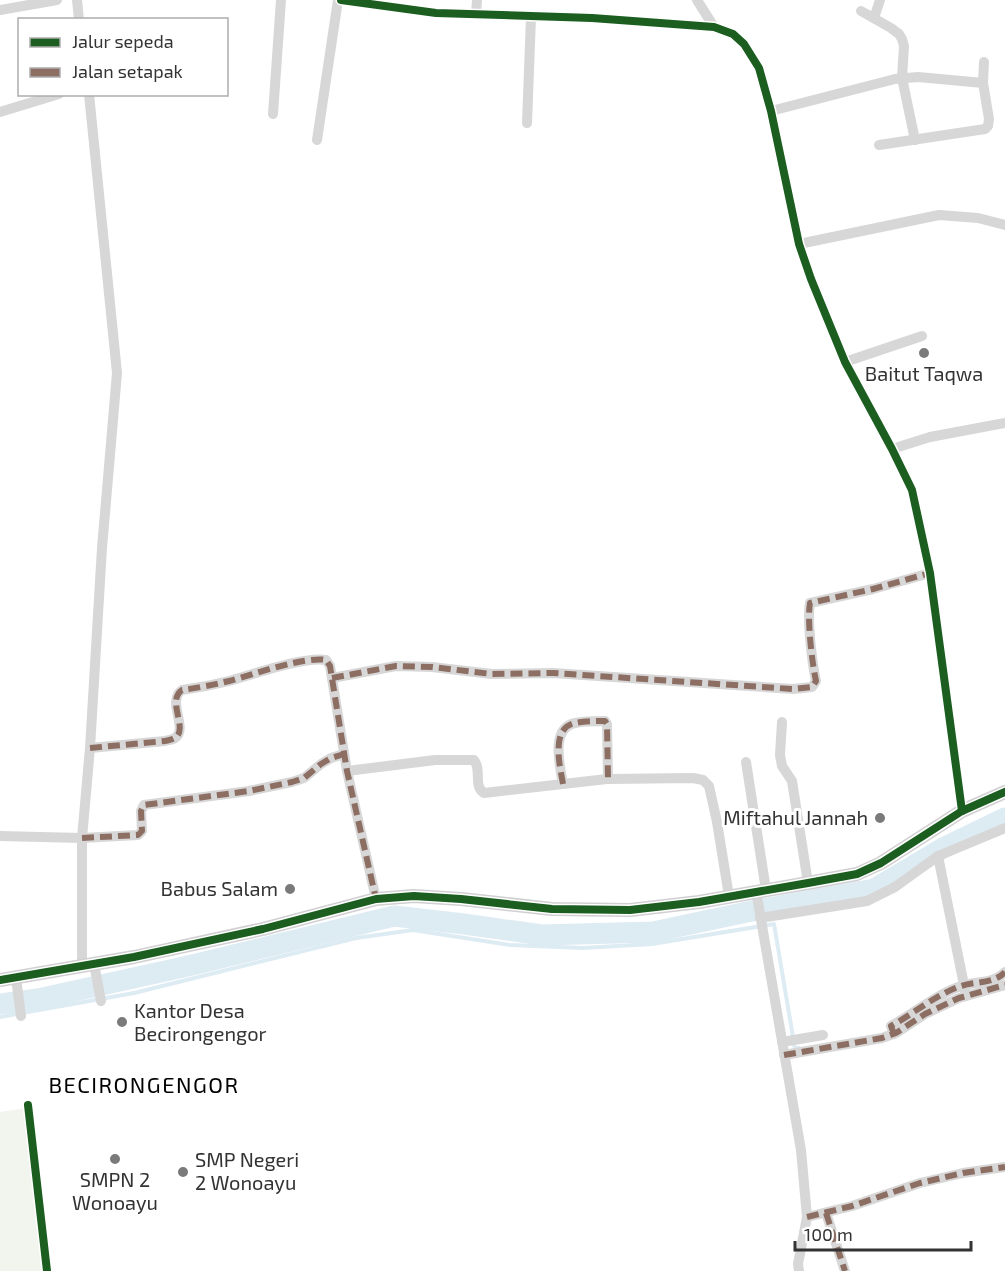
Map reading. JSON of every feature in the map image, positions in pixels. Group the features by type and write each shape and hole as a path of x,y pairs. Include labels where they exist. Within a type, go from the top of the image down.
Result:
{"street":[{"path":"0,10 57,0"},
{"path":"77,0 79,18"},
{"path":"273,114 281,0"},
{"path":"317,140 340,0 424,6 436,13 592,18 714,27 733,34 744,44 759,68 771,111 800,244 811,279 845,362 912,490 930,573 962,811"},
{"path":"476,14 477,0"},
{"path":"697,0 714,27"},
{"path":"874,18 880,0"},
{"path":"861,11 891,28 902,39 904,46 902,78 915,140"},
{"path":"527,123 531,17"},
{"path":"879,145 985,129 989,119 983,83 984,62"},
{"path":"771,111 902,78 918,77 983,83"},
{"path":"0,112 52,96"},
{"path":"89,96 117,373 102,548 82,838 91,968 100,996"},
{"path":"800,244 939,215 978,218 1005,225"},
{"path":"845,362 922,336"},
{"path":"892,449 930,437 1005,423"},
{"path":"332,678 396,666 432,667 492,674 553,673 757,687 812,687 816,681 810,603 930,573"},
{"path":"90,748 176,738 180,726 176,699 182,690 225,682 294,663 319,658 326,660 330,666 347,771 376,899"},
{"path":"563,784 559,742 563,730 573,723 605,721 608,724 608,779"},
{"path":"782,722 780,755 782,766 792,781 808,883"},
{"path":"0,836 82,838 138,835 142,831 141,811 144,805 249,791 292,782 304,778 331,758 344,754"},
{"path":"347,771 435,760 474,760 478,766 478,787 484,793 608,779 693,778 703,780 709,786 729,896"},
{"path":"746,762 761,921 786,1041 792,1054 807,1217 798,1271"},
{"path":"0,980 91,968 263,929 376,899 414,896 552,909 630,910 760,893 857,874 962,811 1005,792"},
{"path":"761,921 867,901 895,887 938,856 1005,828"},
{"path":"938,856 964,990"},
{"path":"792,1054 882,1038 964,990 996,980 1005,972"},
{"path":"16,978 20,1010"},
{"path":"964,990 1005,985"},
{"path":"786,1041 823,1035"},
{"path":"807,1217 852,1206 920,1183 963,1173 1005,1167"},
{"path":"826,1213 845,1271"}],"shaded area":[{"path":"28,1108 45,1271 0,1271 0,1112"}],"waterway":[{"path":"0,1004 38,999 188,966 394,916 542,935 653,932 874,889 943,848 1005,818"},
{"path":"0,1017 134,993 356,938 413,930 510,945 583,948 652,944 774,924 795,1049 799,1048"}],"marked path":[{"path":"332,678 396,666 432,667 492,674 553,673 793,689 812,687 816,681 810,642 810,603 930,573"},
{"path":"90,748 165,741 175,738 180,728 176,701 182,690 229,681 292,663 326,660 330,666 347,771 376,899"},
{"path":"563,784 558,749 559,740 567,726 582,722 605,721 607,724 608,779"},
{"path":"82,838 138,835 142,831 141,811 144,805 249,791 292,782 304,778 331,758 344,754"},
{"path":"894,1034 891,1026 943,994 967,984 996,979 1005,972"},
{"path":"784,1055 882,1038 896,1033 925,1014 959,998 1005,985"},
{"path":"807,1217 852,1206 920,1183 963,1173 1005,1167"},
{"path":"826,1213 845,1271"}],"cycle path":[{"path":"341,0 436,13 592,18 714,27 733,34 744,44 759,68 771,111 799,244 811,279 845,362 912,490 930,573 962,811"},
{"path":"0,980 134,957 263,929 376,899 414,896 552,909 630,910 699,902 857,874 881,863 962,811 1005,792"},
{"path":"28,1105 47,1271"}],"place":[{"name":"Baitut Taqwa","path":"924,353"},
{"name":"Miftahul Jannah","path":"880,818"},
{"name":"Babus Salam","path":"290,889"},
{"name":"Kantor Desa Becirongengor","path":"122,1022"},
{"name":"SMPN 2 Wonoayu","path":"115,1159"},
{"name":"SMP Negeri 2 Wonoayu","path":"183,1172"}],"district":[{"name":"BECIRONGENGOR","path":"144,1085"}]}
